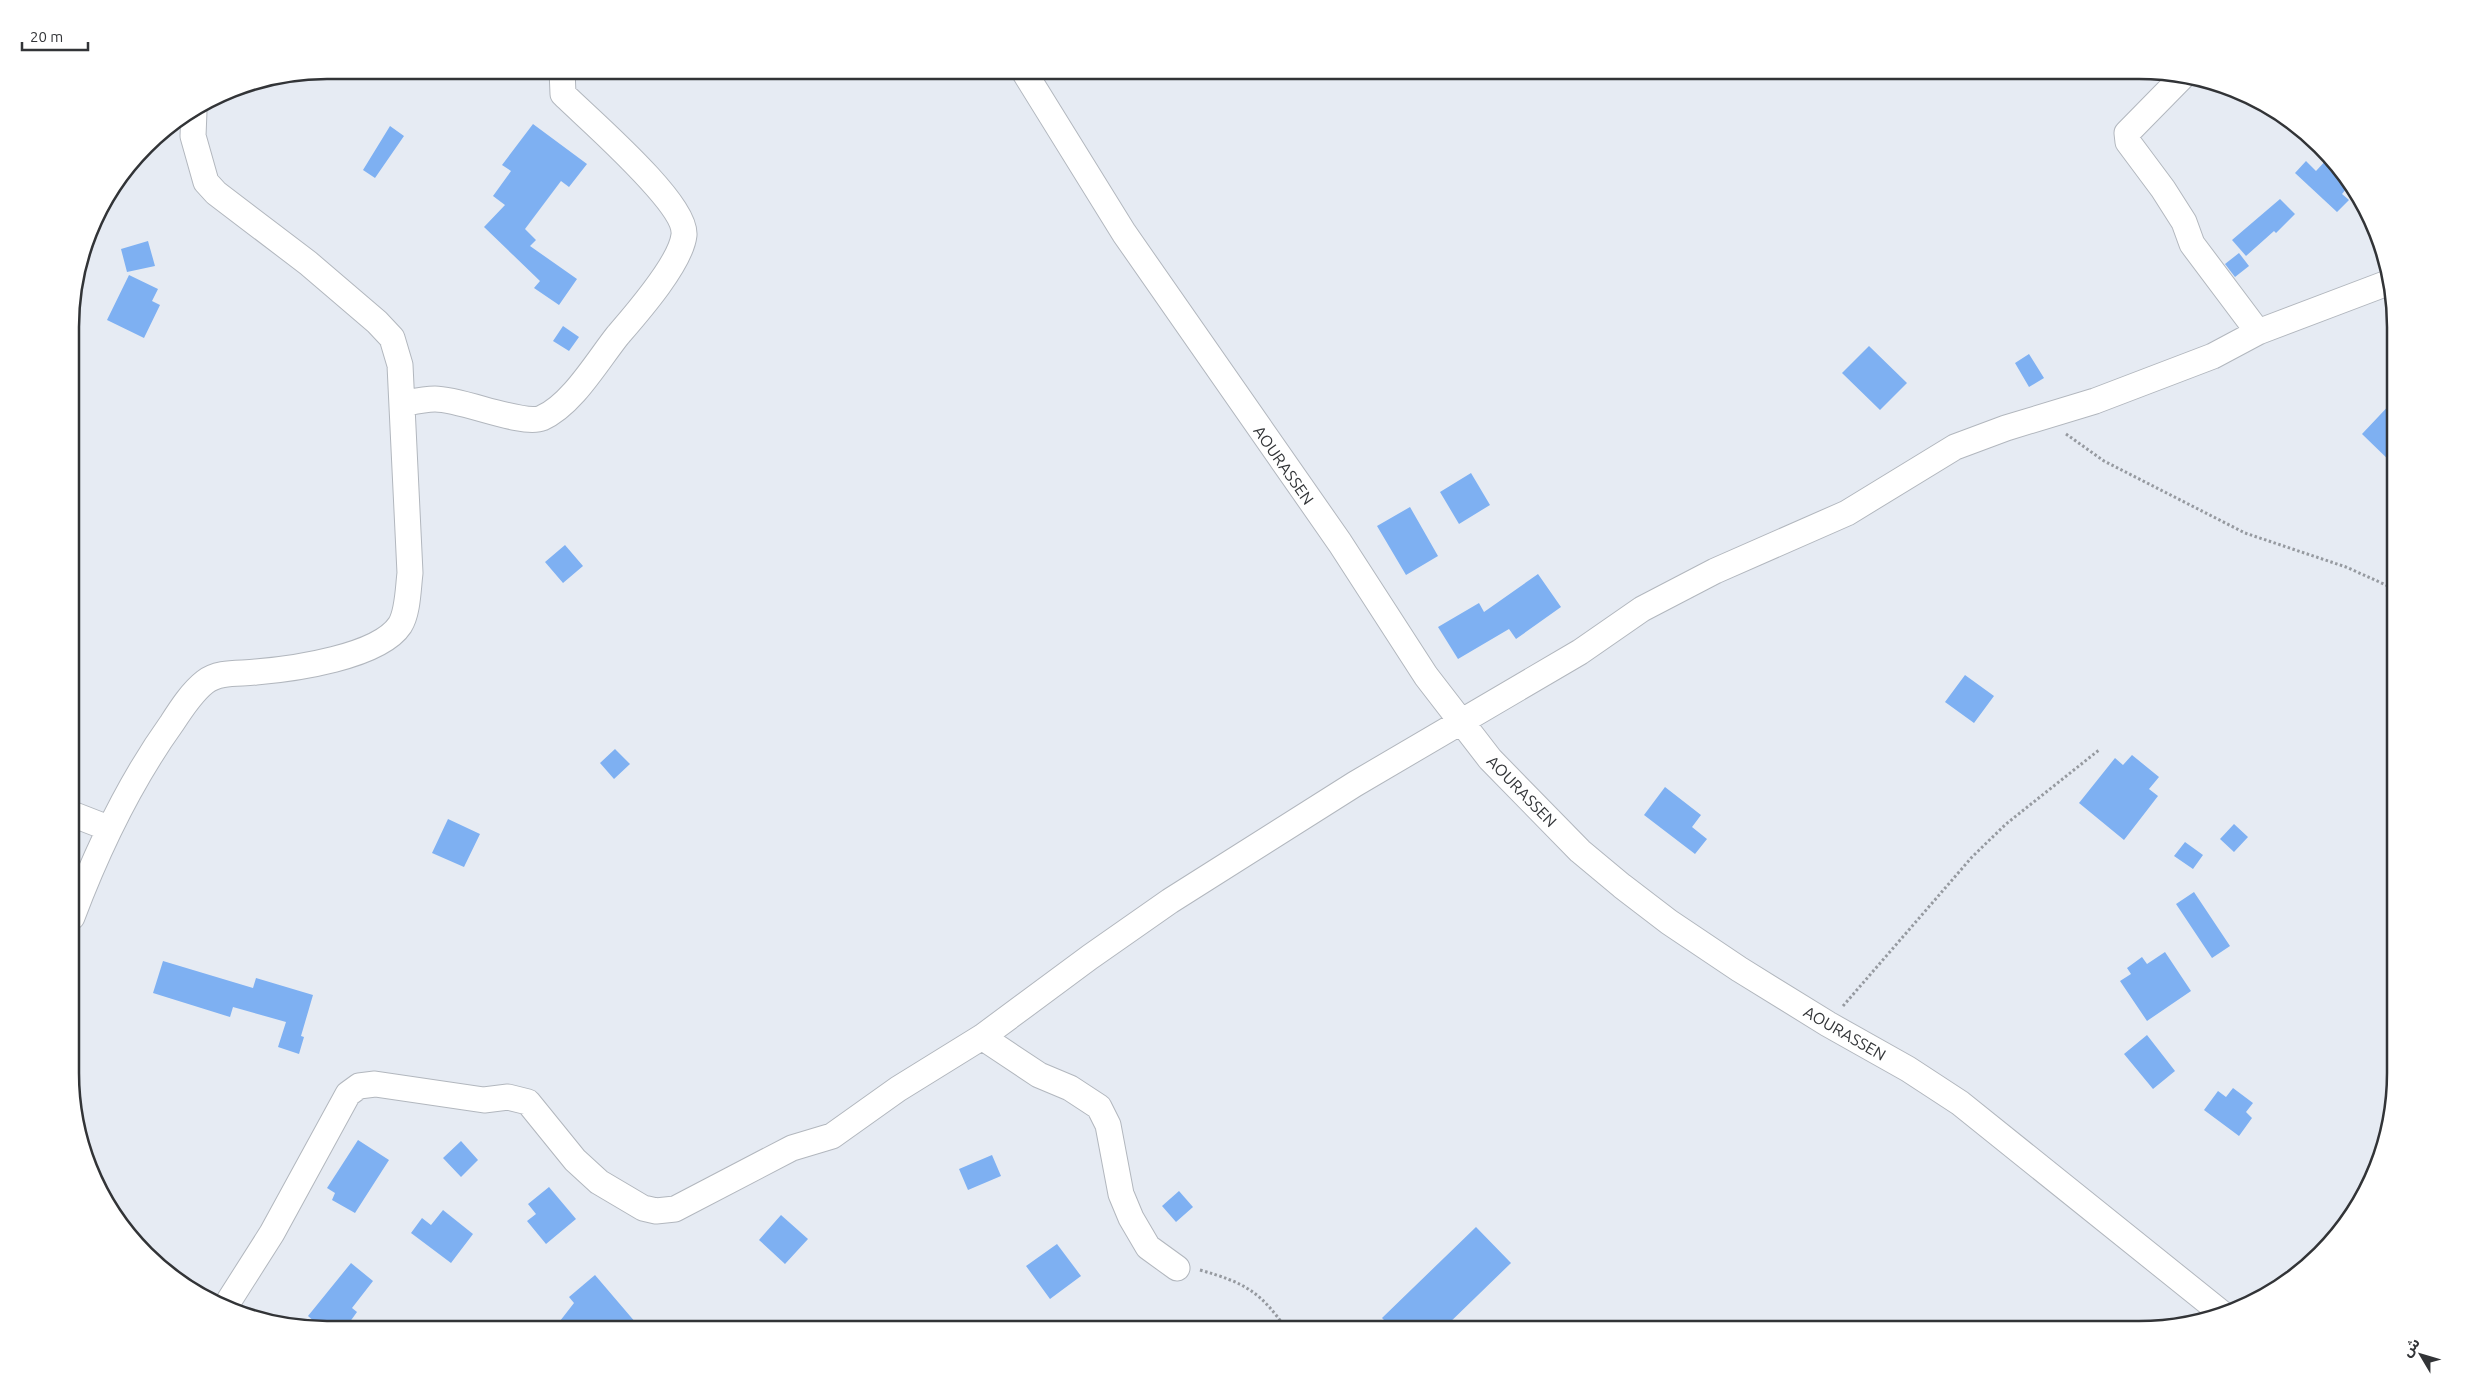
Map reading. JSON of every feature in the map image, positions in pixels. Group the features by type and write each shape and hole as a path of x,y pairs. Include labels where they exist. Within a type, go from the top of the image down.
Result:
{"street":[{"path":"402,404 436,399 483,407 520,418 541,418 564,403 651,295 682,248 684,233 681,219 638,165 563,94 562,79"},
{"name":"AOURASSEN","path":"1029,79 1124,233 1340,544 1404,644 1460,722 1490,759 1580,851 1669,922 1828,1024 1908,1069 1960,1103 2216,1309"},
{"path":"2177,82 2128,133 2128,142 2163,189 2184,222 2192,244 2258,332"},
{"path":"79,900 108,828 157,744 186,703 206,681 226,673 256,672 346,658 379,643 395,632 401,623 410,573 400,365 392,338 377,322 315,269 216,193 206,182 193,136 194,118"},
{"path":"229,1301 272,1233 348,1094 359,1086 375,1084 484,1100 508,1097 528,1102 575,1160 599,1182 643,1208 656,1211 674,1209 792,1148 832,1136 898,1089 982,1037 1090,957 1170,901 1355,784 1580,652 1642,610 1715,571 1847,513 1954,447 2094,401 2213,356 2258,332 2383,285"},
{"path":"79,817 108,828"},
{"path":"982,1037 1039,1075 1070,1088 1099,1107 1108,1125 1121,1194 1131,1218 1148,1247 1177,1268"}],"path":[{"path":"2041,417 2104,461 2245,533 2346,568 2387,585"},
{"path":"1828,1024 1972,857 2006,824 2098,750"},
{"path":"1177,1268 1199,1270 1245,1285 1273,1309 1281,1321"}],"building":[{"path":"533,124 587,164 569,187 561,181 525,229 536,240 530,246 577,279 559,305 534,288 540,281 484,227 505,205 493,196 511,171 502,165"},
{"path":"390,126 404,136 375,178 363,170"},
{"path":"2306,161 2316,171 2325,162 2345,190 2342,194 2349,200 2337,212 2295,173"},
{"path":"2280,199 2295,214 2276,233 2274,231 2246,256 2232,240"},
{"path":"148,241 155,266 127,272 121,249"},
{"path":"2239,253 2249,266 2235,277 2225,264"},
{"path":"129,275 158,289 152,301 160,305 144,338 107,320"},
{"path":"563,326 579,337 569,351 553,341"},
{"path":"1869,346 1907,383 1880,410 1842,373"},
{"path":"2029,354 2044,378 2029,387 2015,363"},
{"path":"2387,407 2387,458 2362,434"},
{"path":"1471,473 1490,505 1459,524 1440,492"},
{"path":"1410,507 1438,556 1406,575 1377,526"},
{"path":"565,545 583,566 563,583 545,562"},
{"path":"1538,574 1561,607 1516,639 1509,629 1458,659 1438,627 1479,603 1484,612"},
{"path":"1965,675 1994,696 1974,723 1945,702"},
{"path":"615,749 630,764 614,779 600,763"},
{"path":"2132,755 2159,777 2149,789 2158,796 2124,840 2079,803 2115,758 2123,765"},
{"path":"1665,787 1701,815 1692,827 1707,839 1695,854 1644,815"},
{"path":"448,819 480,834 464,867 432,853"},
{"path":"2234,824 2248,837 2234,852 2220,839"},
{"path":"2185,842 2203,855 2193,869 2174,856"},
{"path":"2194,892 2230,946 2212,958 2176,904"},
{"path":"2165,952 2191,991 2147,1021 2120,981 2131,974 2127,968 2142,957 2147,964"},
{"path":"163,961 253,988 256,978 313,995 301,1036 304,1037 299,1054 278,1047 286,1022 233,1007 230,1017 153,993"},
{"path":"2147,1035 2175,1071 2153,1089 2124,1054"},
{"path":"2233,1088 2253,1103 2246,1112 2252,1118 2239,1136 2204,1110 2218,1091 2226,1097"},
{"path":"358,1140 389,1160 355,1213 332,1200 335,1193 327,1188"},
{"path":"461,1141 478,1160 461,1177 443,1158"},
{"path":"992,1155 1001,1176 968,1190 959,1169"},
{"path":"549,1187 576,1219 546,1244 527,1221 536,1214 528,1204"},
{"path":"1179,1191 1193,1207 1176,1222 1162,1206"},
{"path":"443,1210 473,1234 451,1263 411,1233 422,1218 431,1225"},
{"path":"781,1215 808,1239 785,1264 759,1240"},
{"path":"1476,1227 1511,1263 1451,1321 1385,1321 1382,1318"},
{"path":"1057,1244 1081,1276 1050,1299 1026,1266"},
{"path":"351,1263 373,1281 352,1308 357,1312 350,1321 314,1321 308,1316"},
{"path":"595,1275 634,1321 560,1321 574,1303 569,1297"}]}
